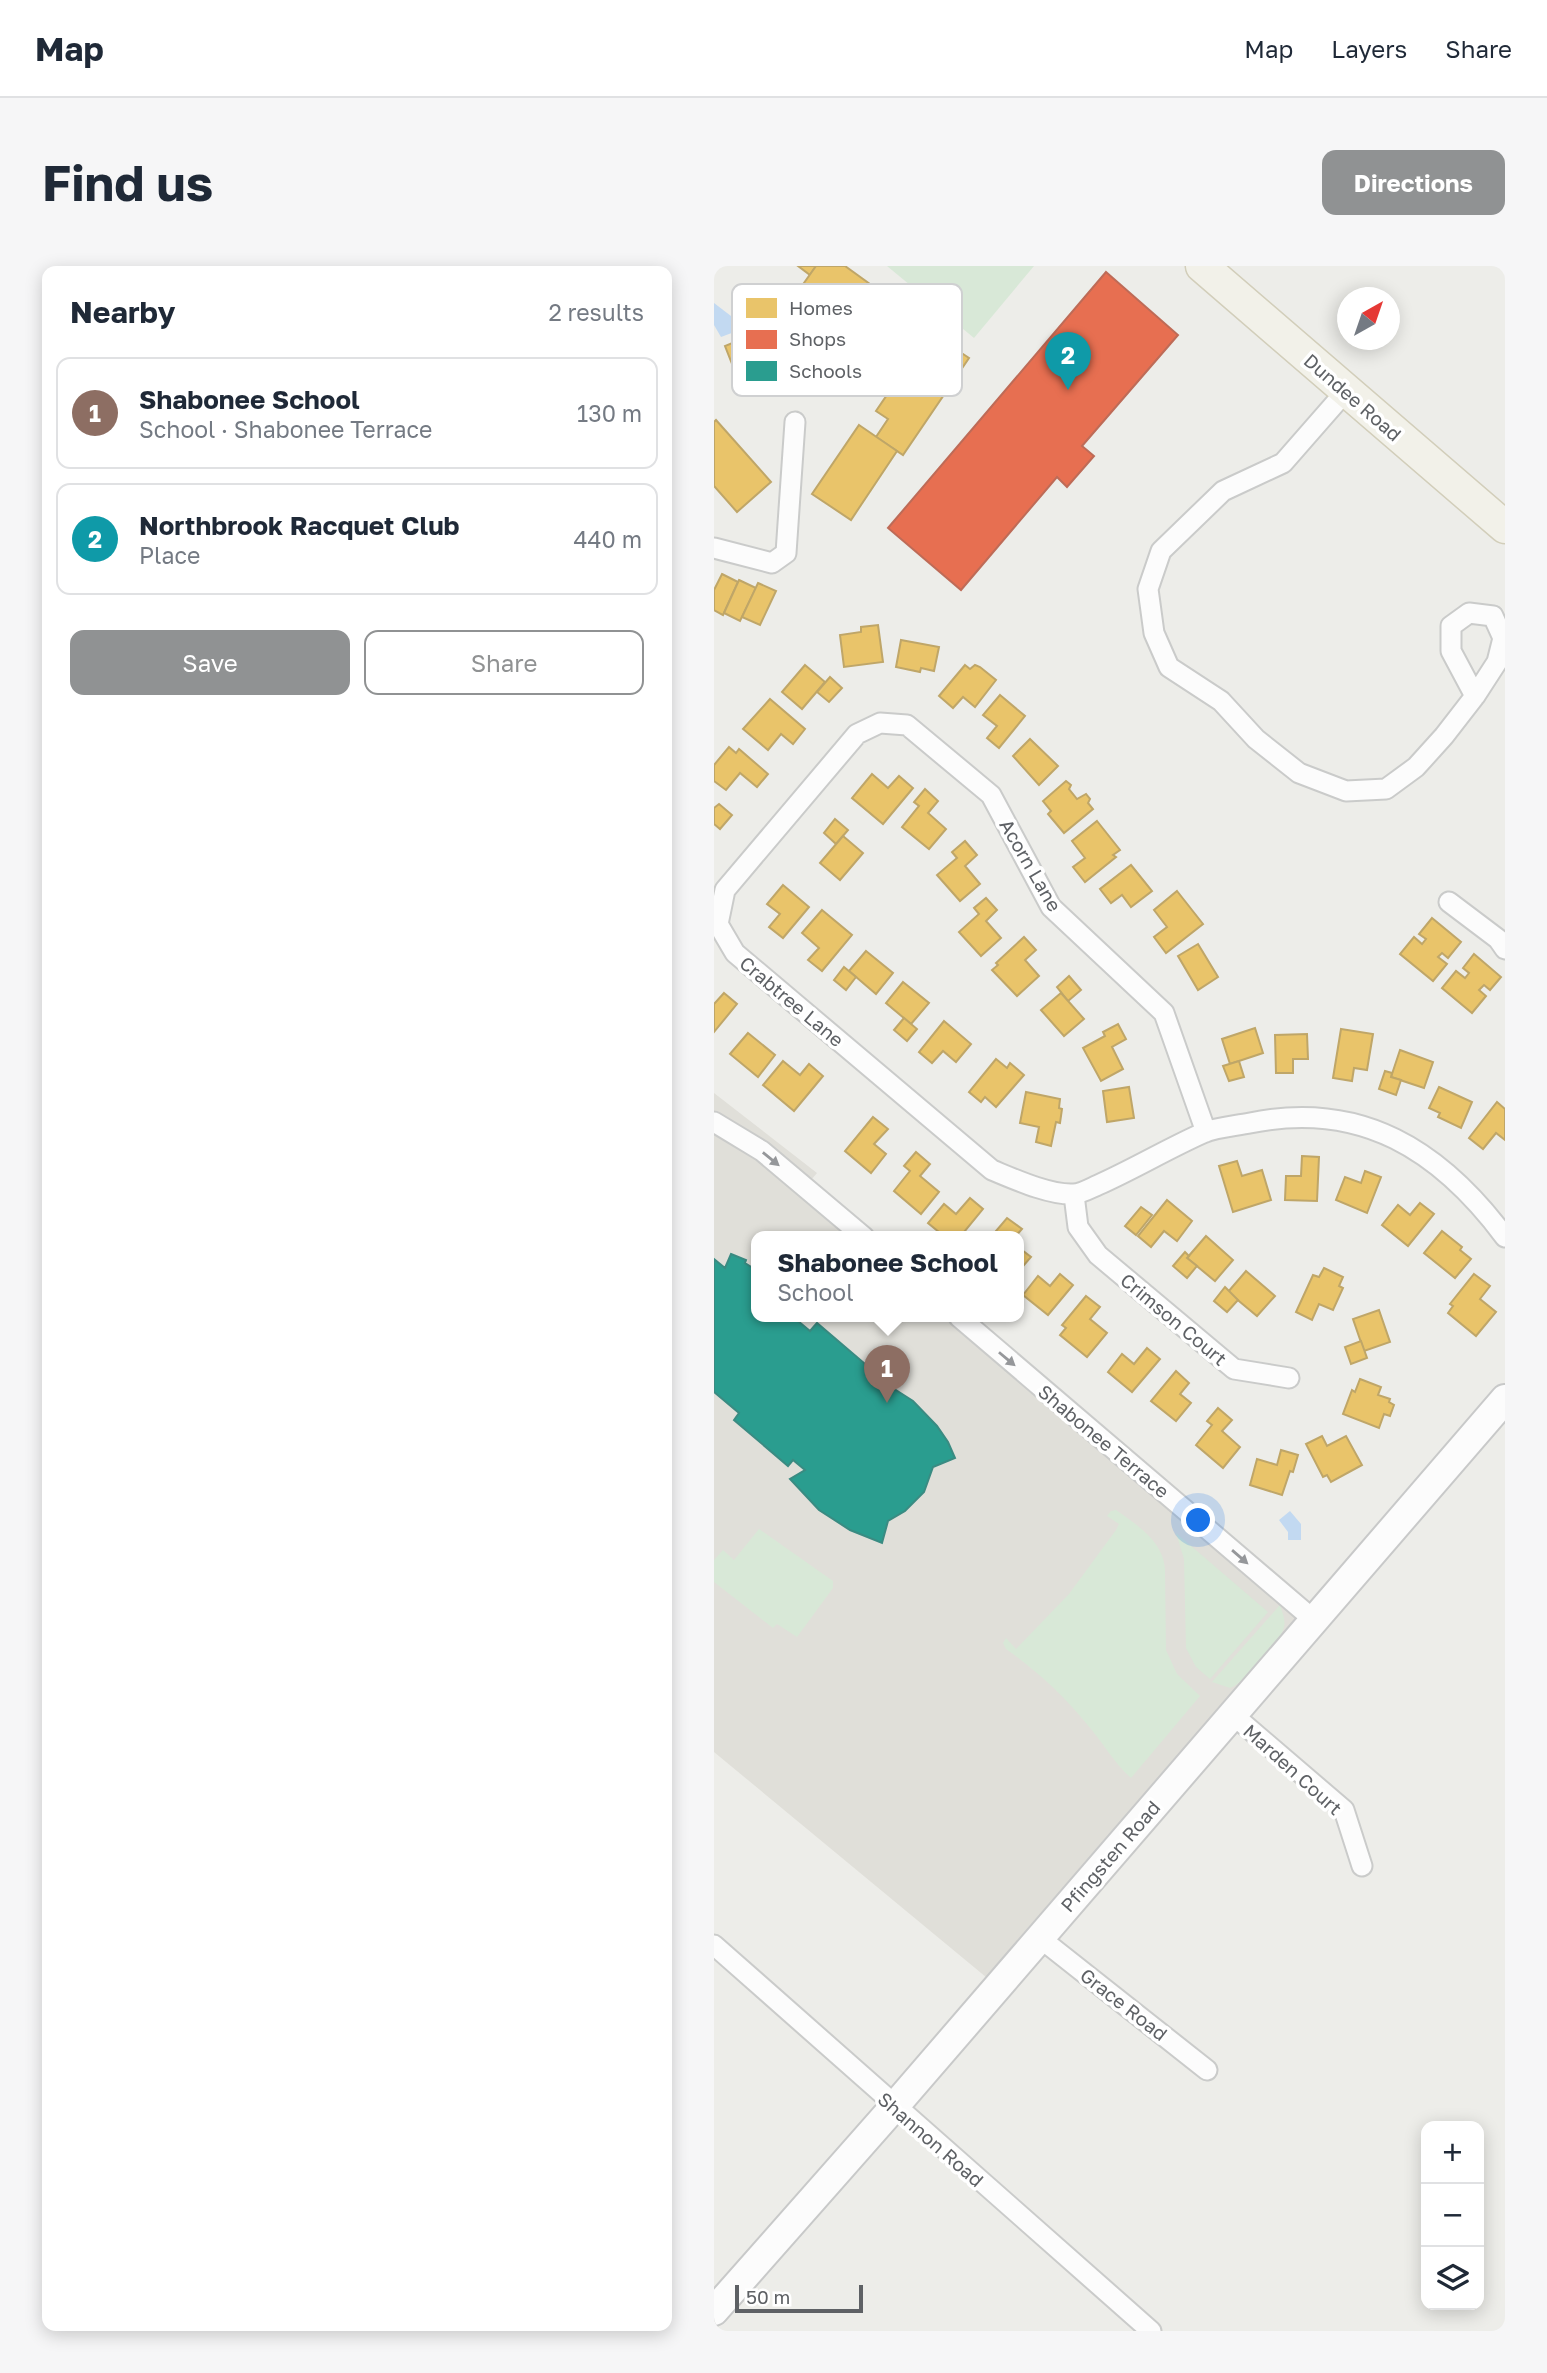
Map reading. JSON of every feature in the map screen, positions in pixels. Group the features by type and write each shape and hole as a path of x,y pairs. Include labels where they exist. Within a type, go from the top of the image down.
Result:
{"main road":[{"name":"Dundee Road","path":"1202,266 1505,527"},
{"name":"Pfingsten Road","path":"714,2311 894,2107 1505,1399"}],"street":[{"path":"1346,391 1283,463 1223,491 1161,551 1148,589 1154,633 1169,667 1221,701 1256,739 1299,773 1346,791 1386,789 1416,767 1475,696"},
{"path":"714,548 772,563 786,552 795,422"},
{"name":"Acorn Lane","path":"857,734 880,723 907,725 991,795 1051,907 1164,1013 1206,1132"},
{"name":"Crabtree Lane","path":"857,734 725,890 718,924 736,953 992,1170 1035,1187 1074,1195"},
{"path":"1450,902 1497,939 1505,949"},
{"path":"1074,1195 1136,1168 1206,1132 1269,1119 1315,1116 1362,1125 1403,1142 1444,1168 1471,1194 1505,1237"},
{"path":"714,1122 762,1151 857,1231"},
{"name":"Crimson Court","path":"1074,1195 1078,1227 1098,1255 1234,1369 1289,1378"},
{"name":"Shabonee Terrace","path":"965,1322 1314,1620"},
{"name":"Marden Court","path":"1232,1714 1343,1810 1362,1866"},
{"name":"Grace Road","path":"1040,1938 1208,2070"},
{"name":"Shannon Road","path":"714,1945 894,2107 1151,2331"}],"shaded area":[{"path":"714,1093 817,1173 806,1186 857,1231 751,1231 751,1322 965,1322 1314,1620 998,1987 714,1752"}],"green space":[{"path":"887,266 1034,266 974,338 962,328 962,284 909,284"},
{"path":"1116,1510 1148,1535 1159,1550 1165,1569 1166,1650 1177,1674 1200,1696 1131,1778 1068,1703 1038,1674 1006,1649 1003,1643 1006,1638 1016,1649 1069,1594 1116,1530 1119,1524 1107,1516"},
{"path":"759,1529 833,1581 833,1588 797,1637 777,1624 773,1628 714,1582 714,1560 723,1550 734,1560"},
{"path":"1176,1533 1268,1612 1210,1679 1196,1667 1186,1648 1184,1559"},
{"path":"1280,1605 1284,1627 1261,1662 1244,1679 1230,1688 1212,1682"}],"water":[{"path":"714,303 731,316 732,333 721,337 714,325"},
{"path":"1290,1511 1301,1524 1301,1540 1288,1540 1288,1532 1279,1520"}],"building: Homes":[{"path":"798,266 816,266 810,275"},
{"path":"816,266 845,266 870,284 803,284"},
{"path":"732,343 732,364 725,346"},
{"path":"962,353 969,358 962,368"},
{"path":"886,396 943,396 903,455 876,437 888,419 876,411"},
{"path":"716,420 771,482 737,512 714,486"},
{"path":"859,425 897,451 851,520 812,494"},
{"path":"722,574 738,582 723,615 714,610 714,590"},
{"path":"739,580 756,588 740,621 724,613"},
{"path":"758,583 776,591 760,625 742,617"},
{"path":"878,625 883,662 844,667 840,635 861,632 861,627"},
{"path":"901,640 939,647 934,671 921,668 920,672 896,667"},
{"path":"805,665 825,682 802,709 782,692"},
{"path":"965,665 970,669 975,665 980,667 996,680 975,707 963,697 953,708 939,696"},
{"path":"830,677 842,688 829,702 817,692"},
{"path":"1000,695 1025,716 999,748 987,738 997,726 983,715"},
{"path":"770,699 805,729 793,744 781,734 768,750 743,729"},
{"path":"1030,739 1058,766 1039,785 1013,756"},
{"path":"729,747 736,753 739,749 768,774 757,787 740,773 726,790 714,781 714,765"},
{"path":"872,774 888,788 899,776 913,788 883,824 852,798"},
{"path":"1066,781 1071,785 1069,789 1077,799 1086,794 1093,809 1064,833 1048,814 1051,811 1043,801"},
{"path":"925,789 938,801 928,813 946,829 929,849 902,827 919,806 914,802"},
{"path":"719,804 732,815 720,829 714,824 714,808"},
{"path":"835,819 848,830 836,844 824,833"},
{"path":"1097,821 1120,850 1113,855 1116,857 1085,882 1073,867 1085,858 1072,841"},
{"path":"843,836 863,853 840,880 820,863"},
{"path":"965,841 977,855 965,866 980,884 960,901 937,875 957,858 952,852"},
{"path":"1131,865 1152,891 1131,907 1122,895 1111,903 1100,889"},
{"path":"783,885 809,907 783,938 769,927 780,914 767,904"},
{"path":"1177,891 1203,924 1166,953 1154,937 1167,927 1154,910"},
{"path":"986,898 997,910 986,921 1001,938 981,956 959,932 979,914 974,908"},
{"path":"822,910 852,935 822,971 808,960 819,948 802,933"},
{"path":"1432,918 1461,942 1448,958 1442,953 1438,957 1447,964 1433,981 1400,954 1414,937 1422,944 1426,939 1419,934"},
{"path":"1024,937 1036,950 1025,960 1039,976 1017,996 992,970"},
{"path":"1198,944 1218,977 1198,990 1178,956"},
{"path":"866,951 893,973 876,994 849,971"},
{"path":"1474,954 1501,977 1490,990 1484,985 1479,990 1486,996 1472,1013 1442,988 1456,971 1465,978 1469,973 1463,968"},
{"path":"844,967 856,977 846,990 834,980"},
{"path":"1069,976 1081,990 1068,1001 1057,987"},
{"path":"903,982 929,1003 911,1024 886,1003"},
{"path":"724,993 737,1004 714,1032 714,1004"},
{"path":"1061,993 1084,1019 1064,1036 1041,1010"},
{"path":"904,1018 917,1029 907,1041 894,1030"},
{"path":"944,1021 971,1044 956,1062 943,1051 932,1063 919,1052"},
{"path":"1118,1024 1126,1039 1112,1047 1123,1069 1101,1081 1083,1048 1105,1036 1103,1032"},
{"path":"1255,1028 1263,1053 1230,1064 1222,1039"},
{"path":"1341,1029 1373,1034 1367,1070 1354,1068 1352,1081 1333,1078"},
{"path":"748,1033 775,1055 758,1077 730,1054"},
{"path":"1307,1034 1308,1059 1293,1059 1293,1073 1276,1073 1275,1035"},
{"path":"1400,1050 1433,1062 1424,1088 1391,1077"},
{"path":"996,1059 1007,1068 1010,1063 1024,1075 996,1107 985,1097 981,1102 969,1092"},
{"path":"783,1061 800,1075 809,1064 823,1076 794,1111 763,1085"},
{"path":"1239,1061 1244,1077 1229,1081 1223,1066"},
{"path":"1385,1071 1392,1073 1391,1077 1401,1080 1396,1095 1379,1089"},
{"path":"1129,1087 1134,1118 1107,1122 1103,1091"},
{"path":"1439,1087 1472,1102 1461,1128 1438,1117 1440,1113 1429,1108"},
{"path":"1026,1092 1060,1099 1060,1123 1056,1122 1051,1146 1036,1142 1039,1127 1020,1123"},
{"path":"1497,1102 1505,1109 1505,1140 1496,1133 1483,1149 1469,1138"},
{"path":"873,1117 888,1129 874,1144 886,1154 871,1173 845,1151"},
{"path":"916,1152 930,1164 920,1176 939,1192 921,1214 894,1191 910,1171 904,1166"},
{"path":"1302,1156 1319,1157 1317,1201 1285,1200 1286,1176 1301,1176"},
{"path":"1237,1161 1242,1176 1262,1170 1271,1200 1233,1212 1219,1166"},
{"path":"1365,1171 1381,1177 1367,1213 1336,1200 1345,1177 1361,1183"},
{"path":"970,1198 983,1209 965,1231 938,1231 928,1223 944,1204 956,1214"},
{"path":"1167,1200 1192,1221 1177,1241 1164,1231 1151,1247 1138,1236"},
{"path":"1420,1203 1434,1214 1408,1246 1382,1225 1398,1205 1410,1215"},
{"path":"1141,1207 1152,1215 1136,1235 1125,1226"},
{"path":"1007,1218 1022,1229 1020,1231 996,1231"},
{"path":"1442,1231 1462,1247 1460,1250 1471,1259 1455,1278 1424,1253"},
{"path":"1206,1236 1233,1260 1215,1281 1187,1258"},
{"path":"1024,1252 1031,1257 1024,1265"},
{"path":"1185,1252 1189,1256 1187,1258 1197,1266 1187,1278 1173,1266"},
{"path":"1324,1268 1343,1277 1339,1286 1343,1288 1333,1310 1319,1304 1312,1320 1296,1312 1313,1275 1319,1277"},
{"path":"1246,1271 1275,1296 1257,1316 1228,1292"},
{"path":"1060,1274 1073,1285 1048,1315 1024,1294 1038,1276 1050,1286"},
{"path":"1474,1274 1490,1286 1480,1299 1496,1312 1476,1336 1448,1313 1453,1306 1450,1304"},
{"path":"1225,1287 1238,1300 1227,1312 1214,1301"},
{"path":"1086,1296 1100,1307 1090,1319 1107,1333 1087,1357 1060,1335 1066,1328 1062,1325"},
{"path":"1379,1310 1390,1342 1364,1351 1353,1319"},
{"path":"1361,1341 1367,1358 1351,1364 1345,1347"},
{"path":"1147,1348 1160,1359 1132,1392 1108,1372 1122,1354 1134,1364"},
{"path":"1176,1371 1189,1383 1180,1394 1191,1403 1176,1421 1151,1401"},
{"path":"1360,1379 1381,1387 1378,1395 1390,1399 1389,1402 1394,1405 1390,1416 1384,1414 1379,1428 1343,1414 1352,1390 1355,1392"},
{"path":"1218,1408 1232,1420 1222,1431 1240,1447 1223,1468 1196,1445 1212,1425 1207,1421"},
{"path":"1322,1436 1327,1446 1346,1436 1362,1465 1331,1482 1327,1475 1323,1477 1306,1444"},
{"path":"1281,1450 1298,1455 1282,1495 1250,1485 1257,1459 1277,1465"}],"building: Shops":[{"path":"1106,272 1178,335 1082,446 1094,456 1067,487 1057,477 961,590 888,528"}],"building: Schools":[{"path":"731,1254 746,1260 745,1263 751,1267 751,1322 799,1322 810,1331 817,1323 871,1369 866,1375 876,1381 877,1378 913,1401 948,1442 955,1458 933,1467 924,1492 905,1511 888,1521 882,1543 850,1530 819,1510 790,1479 805,1470 793,1460 788,1466 734,1420 739,1413 714,1392 714,1259 725,1268"}],"place":[{"name":"Northbrook Racquet Club","path":"1068,390"},
{"name":"Shabonee School","path":"887,1403"}]}
